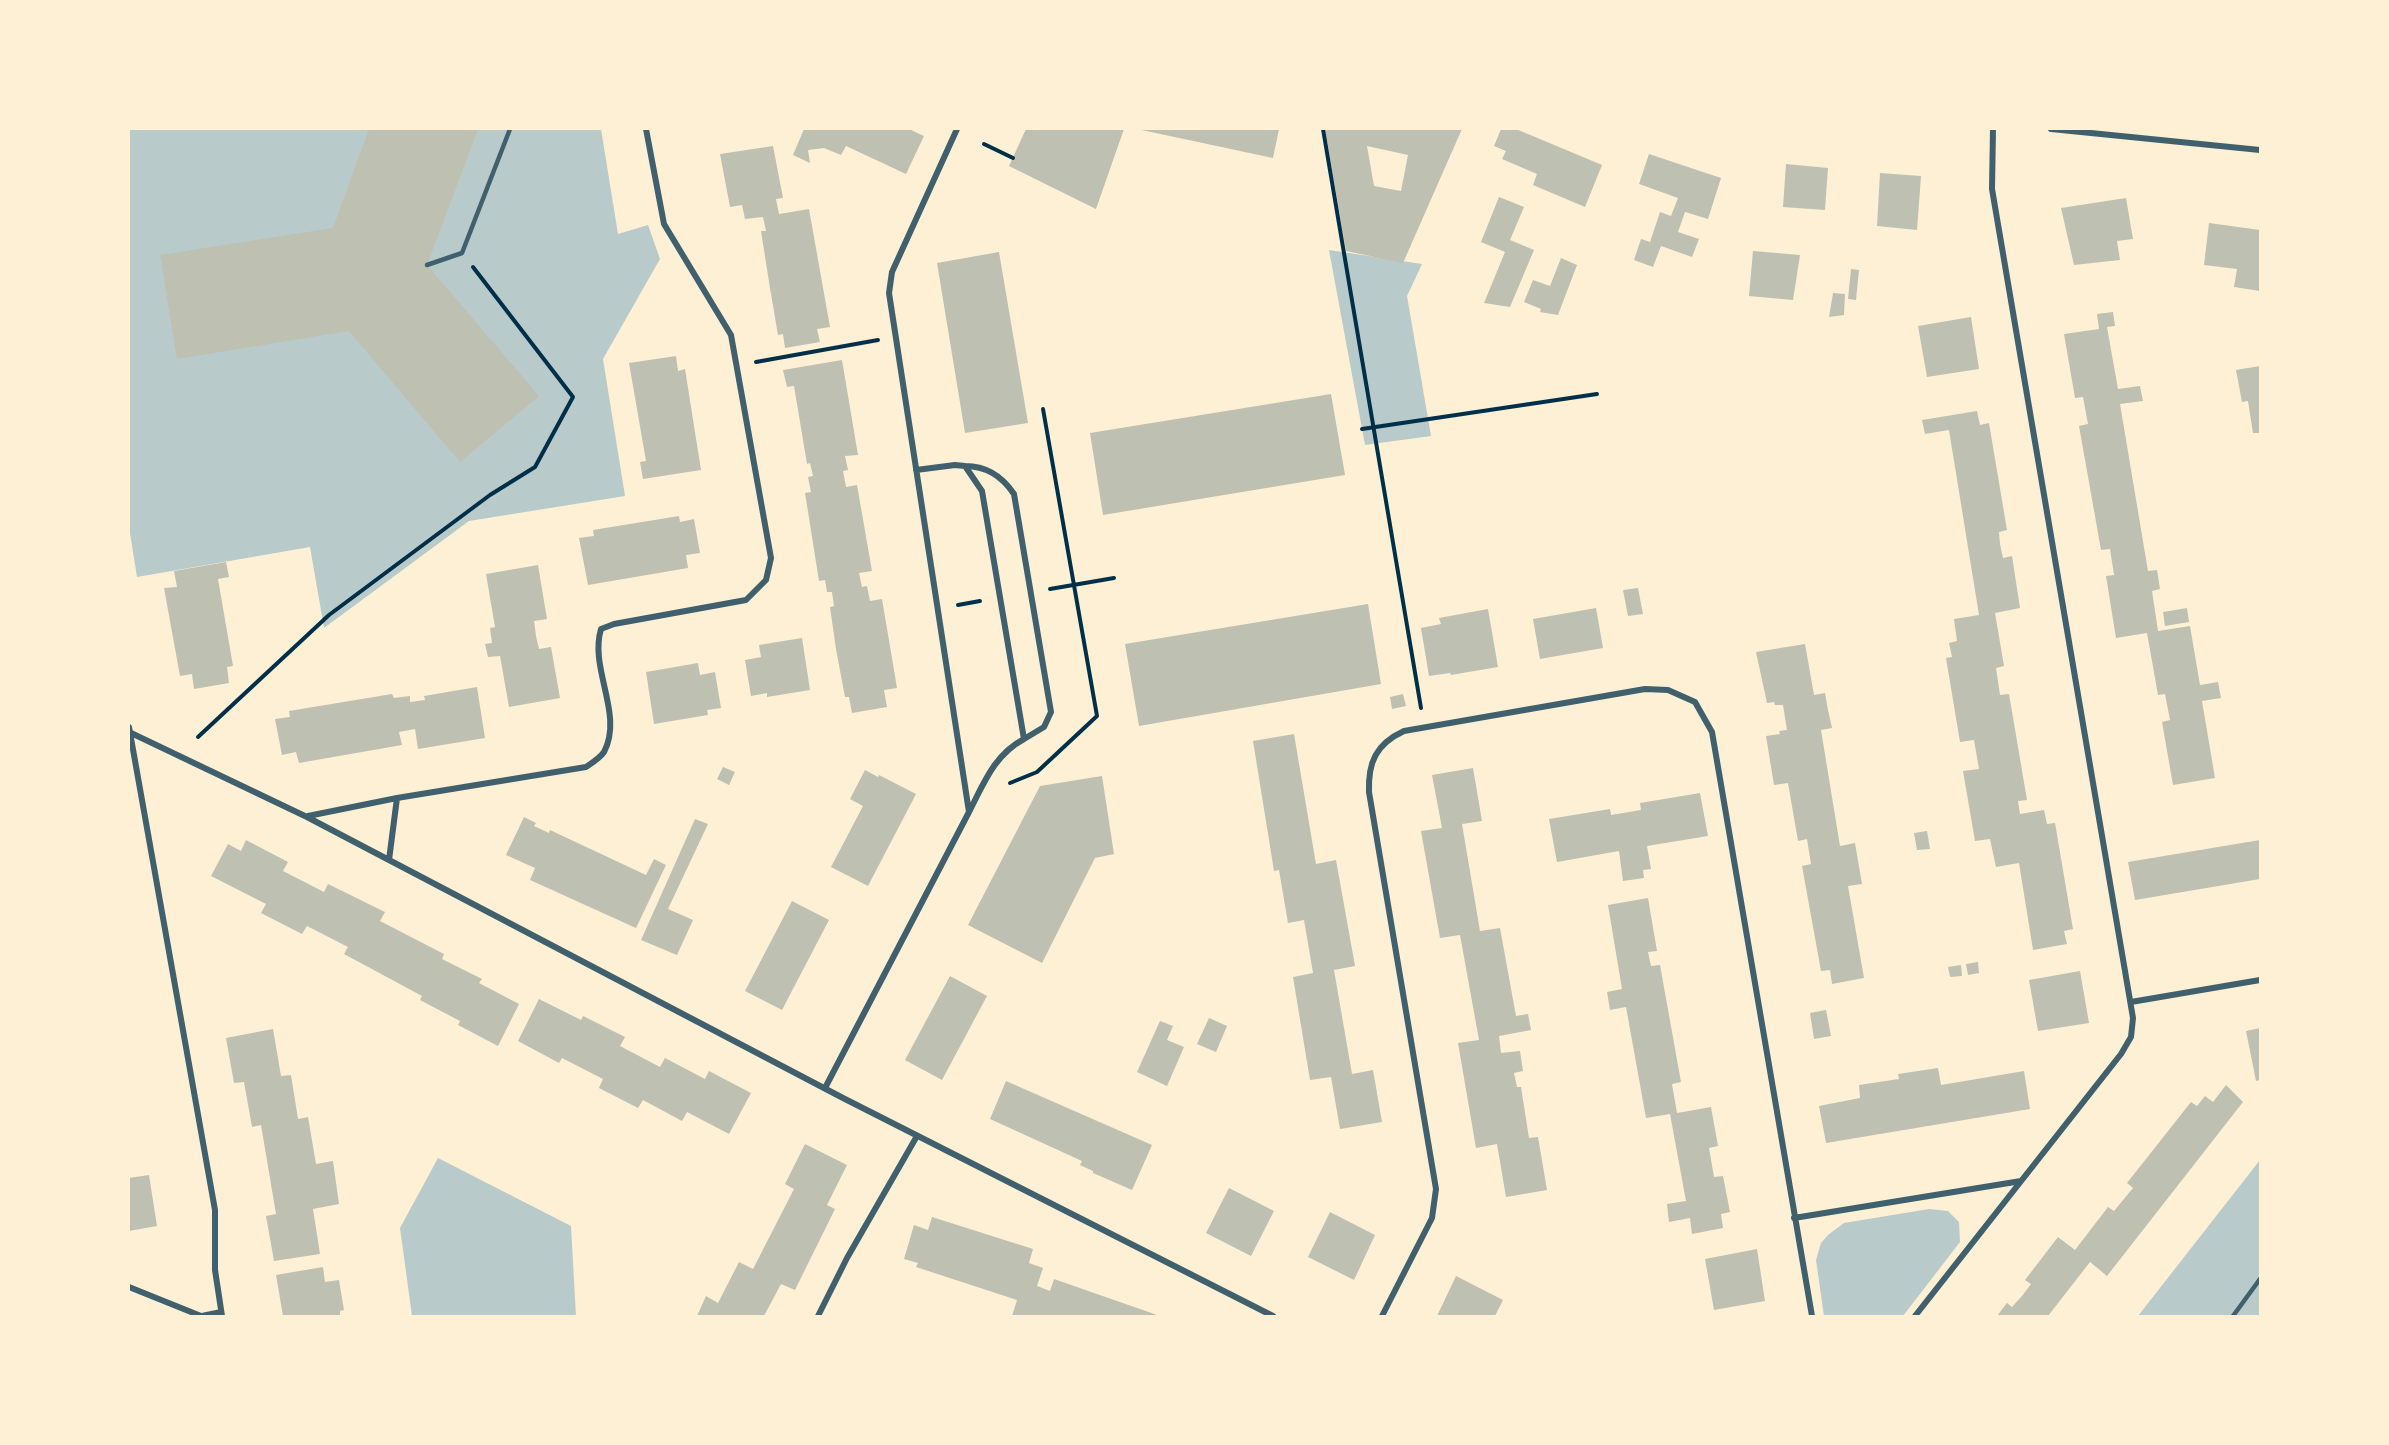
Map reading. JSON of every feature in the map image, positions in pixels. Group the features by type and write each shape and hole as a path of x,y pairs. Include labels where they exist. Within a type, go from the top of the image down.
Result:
{"street":[{"path":"307,816 397,798 586,767 603,754 611,731 597,644 601,629 614,624 746,600 766,580 771,558 731,335 664,224 646,129"},
{"path":"957,129 892,272 889,293 969,812"},
{"path":"1915,1316 2121,1054 2131,1037 2133,1018 1992,189 1993,129"},
{"path":"2051,129 2260,150"},
{"path":"825,1088 993,764 1004,752 1044,727 1051,712 1014,494 1007,484 990,471 955,465 916,470"},
{"path":"965,466 982,491 1024,740"},
{"path":"1382,1316 1432,1218 1436,1204 1436,1190 1369,792 1368,774 1380,747 1404,731 1645,689 1668,690 1695,702 1712,732 1812,1316"},
{"path":"129,730 307,816 917,1136 1273,1316"},
{"path":"129,730 215,1210 215,1270 222,1314 201,1316 129,1287"},
{"path":"389,860 397,798"},
{"path":"2131,1002 2260,980"},
{"path":"818,1316 847,1258 917,1136"},
{"path":"1794,1218 2021,1181"}],"lane":[{"path":"427,265 462,253 510,129"},
{"path":"2233,1316 2260,1279"}],"path":[{"path":"1323,129 1424,727"},
{"path":"984,144 1013,158"},
{"path":"198,737 328,615 490,495 535,467 557,427 573,397 462,253"},
{"path":"737,366 894,337"},
{"path":"1362,429 1597,394"},
{"path":"1010,783 1037,772 1097,716 1043,409"}],"shaded area":[{"path":"129,129 601,129 618,234 648,225 660,259 603,359 625,496 469,521 324,628 310,547 137,577 129,527"},
{"path":"1329,250 1422,264 1407,296 1431,436 1365,445"},
{"path":"438,1158 571,1226 576,1316 412,1316 400,1228"},
{"path":"2260,1160 2260,1316 2138,1316"},
{"path":"1929,1209 1948,1211 1959,1222 1960,1242 1903,1316 1824,1316 1816,1260 1821,1243 1828,1235 1844,1223"}],"building":[{"path":"369,129 478,129 427,265 539,396 460,462 349,331 177,359 160,255 333,228"},
{"path":"804,129 909,129 924,136 906,174 846,146 841,155 824,148 808,150 810,163 793,155"},
{"path":"1026,129 1124,129 1096,209 1009,166"},
{"path":"1137,129 1279,129 1273,158"},
{"path":"1325,129 1462,129 1403,263 1346,251","holes":["1367,146 1408,155 1401,191 1374,186"]},
{"path":"1501,129 1516,129 1602,165 1585,207 1533,185 1537,174 1502,159 1506,151 1494,146"},
{"path":"773,146 783,198 776,199 779,214 809,209 830,327 817,329 820,342 785,348 783,334 778,335 770,288 761,231 766,231 763,217 745,219 742,205 730,207 720,154"},
{"path":"1649,154 1721,178 1708,219 1685,212 1678,232 1699,239 1692,257 1661,246 1653,267 1634,260 1641,239 1650,242 1660,212 1671,216 1678,198 1639,184"},
{"path":"1786,164 1828,168 1825,210 1783,207"},
{"path":"1880,173 1921,176 1917,230 1877,226"},
{"path":"1499,197 1524,207 1510,240 1534,250 1510,307 1484,303 1505,252 1481,242"},
{"path":"2126,198 2133,239 2117,241 2120,260 2074,265 2061,208"},
{"path":"2209,223 2260,230 2260,291 2234,287 2237,269 2204,265"},
{"path":"1753,251 1800,255 1793,300 1749,296"},
{"path":"999,252 1028,423 965,433 937,263"},
{"path":"1561,258 1577,265 1558,315 1540,312 1541,309 1524,302 1533,280 1550,286"},
{"path":"1851,269 1859,270 1856,300 1848,299"},
{"path":"1833,293 1845,294 1844,315 1829,317"},
{"path":"2113,312 2115,326 2107,327 2118,389 2140,386 2143,401 2120,404 2148,571 2157,570 2160,589 2152,591 2158,631 2190,626 2200,685 2218,682 2221,698 2202,701 2215,778 2173,785 2162,722 2170,720 2165,694 2158,695 2147,633 2116,638 2106,576 2114,575 2110,549 2101,550 2079,426 2088,424 2083,397 2075,398 2064,334 2099,329 2097,314"},
{"path":"1971,317 1979,369 1927,377 1918,326"},
{"path":"676,356 678,371 685,369 701,470 643,479 640,462 646,461 629,363"},
{"path":"842,360 858,455 845,456 848,470 843,471 846,487 857,485 872,571 859,573 862,587 867,586 870,601 882,599 897,688 884,690 887,707 852,713 849,697 845,697 836,649 830,607 834,606 832,592 827,592 825,580 819,581 805,493 811,492 808,477 813,476 810,463 807,464 794,386 787,387 783,370"},
{"path":"2260,366 2260,433 2253,433 2248,401 2242,402 2236,370"},
{"path":"1331,394 1345,475 1103,515 1090,433"},
{"path":"1977,411 1980,425 1989,423 2007,530 1999,532 2000,544 2003,558 2012,556 2020,608 1995,613 2004,666 1996,668 2000,695 2009,694 2027,800 2018,801 2020,814 2044,810 2047,824 2055,823 2073,929 2064,931 2067,944 2033,950 2019,863 1996,867 1990,839 1975,841 1963,771 1979,769 1974,740 1960,742 1946,658 1952,657 1949,643 1957,641 1954,619 1979,615 1949,430 1925,434 1922,420"},
{"path":"679,516 680,522 694,519 700,553 686,555 688,568 588,585 579,538 594,536 593,530"},
{"path":"226,562 229,577 218,579 233,666 227,667 229,683 194,689 192,674 180,676 164,588 177,587 174,571"},
{"path":"538,565 547,619 534,621 536,636 539,649 551,647 560,698 509,707 500,656 488,657 485,644 492,643 490,628 495,627 486,574"},
{"path":"1638,588 1643,614 1628,616 1623,590"},
{"path":"1368,604 1381,684 1139,726 1125,644"},
{"path":"1596,608 1603,648 1540,659 1533,619"},
{"path":"2187,608 2189,622 2165,626 2163,612"},
{"path":"1488,609 1498,667 1451,675 1450,673 1429,676 1421,628 1441,624 1439,618"},
{"path":"802,638 810,690 767,697 767,693 751,696 745,660 761,657 759,645"},
{"path":"1805,644 1814,695 1825,693 1832,728 1821,730 1840,846 1855,843 1862,884 1848,886 1864,978 1832,984 1830,970 1821,971 1802,866 1811,864 1807,839 1798,841 1788,783 1774,785 1766,736 1780,734 1779,731 1787,730 1783,705 1775,705 1774,702 1767,703 1756,652"},
{"path":"698,663 700,675 715,672 721,708 707,710 708,715 654,724 646,672"},
{"path":"477,687 485,738 418,749 415,729 399,732 402,745 299,763 296,752 282,755 275,719 290,717 289,711 392,694 394,698 410,696 410,702 425,700 424,696"},
{"path":"1403,694 1406,706 1392,709 1390,697"},
{"path":"1294,734 1316,864 1336,860 1355,966 1334,970 1352,1074 1373,1070 1382,1122 1340,1129 1331,1077 1310,1080 1293,977 1313,973 1304,920 1288,923 1279,870 1274,871 1253,741"},
{"path":"723,767 735,772 729,785 717,779"},
{"path":"1473,768 1482,821 1462,824 1480,931 1500,928 1516,1016 1528,1014 1531,1030 1499,1036 1501,1053 1520,1051 1523,1071 1514,1073 1517,1087 1521,1087 1529,1138 1538,1137 1547,1190 1506,1197 1497,1144 1476,1148 1458,1043 1479,1040 1460,935 1440,938 1421,831 1442,828 1432,775"},
{"path":"865,770 916,794 868,886 831,867 863,806 850,799"},
{"path":"1102,776 1114,854 1095,858 1042,963 968,925 1040,786"},
{"path":"1700,793 1708,836 1647,846 1651,869 1643,870 1644,878 1623,881 1619,851 1557,862 1549,819 1610,809 1611,815 1641,810 1640,803"},
{"path":"524,817 536,823 534,826 549,833 550,830 646,875 654,859 666,865 636,928 530,880 535,868 506,855"},
{"path":"695,819 708,824 668,909 693,920 677,955 641,940"},
{"path":"1927,831 1930,849 1917,850 1914,833"},
{"path":"246,840 288,862 283,871 324,892 328,884 385,912 380,921 444,954 442,959 482,979 479,983 519,1004 498,1046 458,1025 460,1021 420,1000 422,996 344,954 348,947 307,926 302,934 261,913 266,904 211,876 228,844 241,851"},
{"path":"2260,840 2260,879 2135,900 2128,862"},
{"path":"1648,898 1657,951 1648,952 1651,966 1660,965 1681,1082 1672,1084 1677,1113 1711,1107 1718,1146 1709,1148 1714,1177 1723,1176 1730,1212 1721,1214 1723,1228 1692,1234 1690,1218 1669,1222 1667,1204 1686,1201 1670,1114 1646,1118 1626,1007 1610,1010 1607,992 1622,989 1608,905"},
{"path":"792,901 829,920 782,1010 745,991"},
{"path":"1978,962 1979,973 1968,975 1966,964"},
{"path":"1961,965 1962,976 1950,977 1948,967"},
{"path":"2080,971 2089,1023 2038,1031 2029,980"},
{"path":"950,976 987,996 942,1080 905,1060"},
{"path":"539,999 581,1020 583,1016 625,1037 620,1046 660,1067 665,1058 705,1079 709,1071 751,1093 729,1134 687,1112 682,1121 643,1100 638,1108 599,1088 603,1079 562,1058 559,1063 518,1041"},
{"path":"1826,1010 1831,1036 1814,1039 1810,1013"},
{"path":"1209,1018 1227,1026 1216,1052 1197,1044"},
{"path":"1160,1021 1173,1026 1167,1040 1184,1047 1167,1086 1137,1072"},
{"path":"2260,1028 2260,1080 2256,1081 2246,1031"},
{"path":"273,1029 281,1076 291,1075 298,1119 308,1117 316,1164 333,1161 339,1204 313,1209 320,1254 274,1261 266,1216 276,1214 261,1125 252,1127 244,1082 234,1083 226,1038"},
{"path":"1938,1068 1941,1085 2024,1071 2030,1109 1826,1143 1819,1106 1860,1098 1859,1085 1899,1079 1898,1074"},
{"path":"1006,1081 1152,1145 1132,1190 1093,1173 1080,1165 1082,1161 990,1119"},
{"path":"2226,1085 2243,1102 2107,1276 2090,1262 2048,1316 1997,1316 2007,1303 2012,1307 2022,1296 2031,1284 2025,1280 2058,1237 2075,1250 2108,1207 2114,1211 2133,1188 2127,1183 2191,1102 2197,1106 2205,1096 2213,1102"},
{"path":"805,1144 847,1165 827,1205 835,1209 795,1290 781,1284 764,1316 697,1316 706,1296 718,1303 739,1262 753,1269 794,1189 785,1184"},
{"path":"149,1175 157,1226 129,1231 129,1178"},
{"path":"1229,1188 1274,1211 1251,1256 1206,1233"},
{"path":"1330,1212 1375,1235 1354,1280 1308,1257"},
{"path":"932,1217 1033,1249 1029,1263 1043,1268 1037,1286 1050,1291 1054,1279 1160,1316 1012,1316 1017,1300 916,1267 918,1263 904,1259 914,1225 928,1230"},
{"path":"1757,1249 1765,1301 1714,1310 1705,1259"},
{"path":"323,1267 325,1282 339,1280 344,1310 340,1311 340,1316 283,1316 276,1275"},
{"path":"1456,1276 1503,1300 1495,1316 1437,1316"}]}
